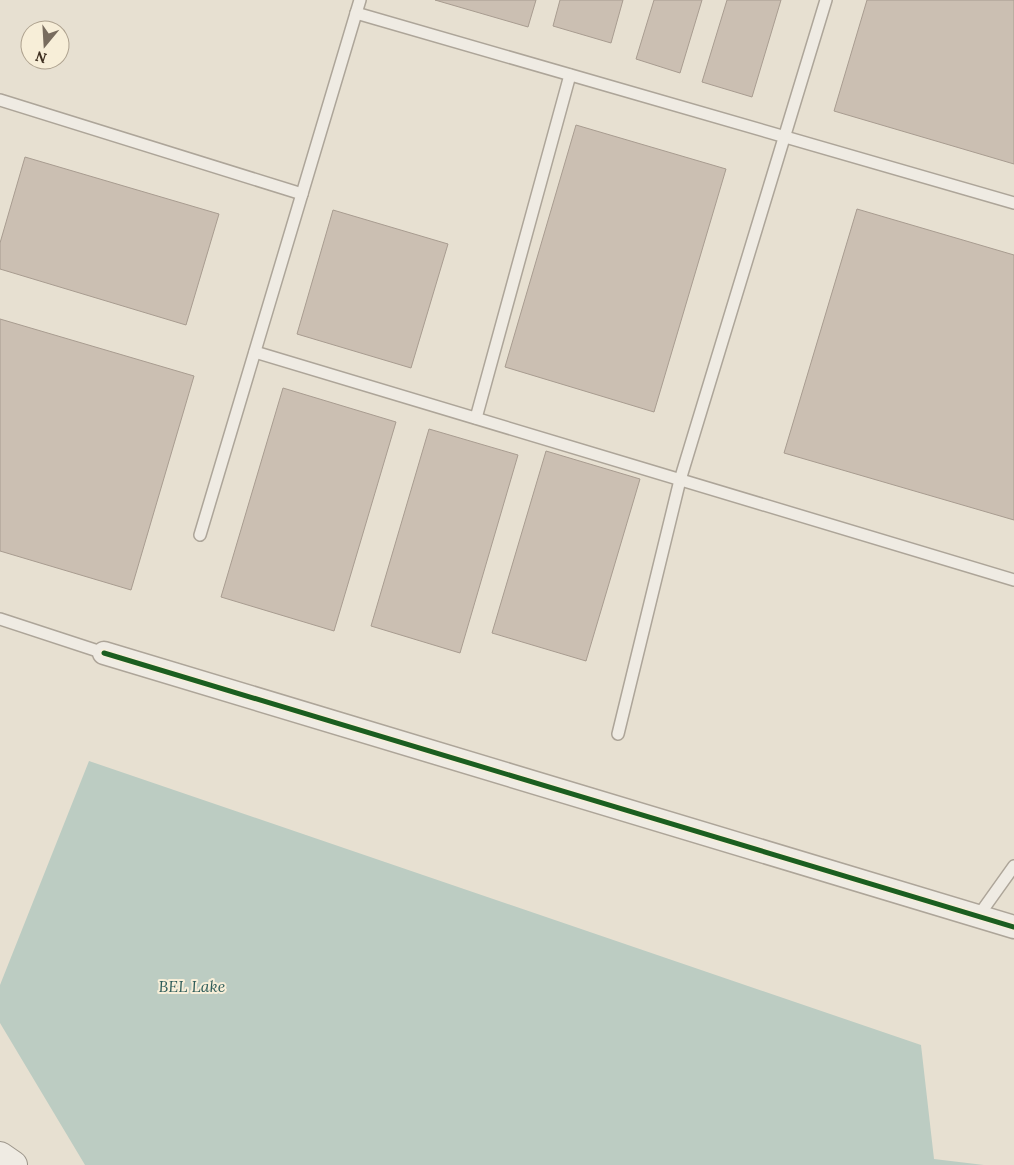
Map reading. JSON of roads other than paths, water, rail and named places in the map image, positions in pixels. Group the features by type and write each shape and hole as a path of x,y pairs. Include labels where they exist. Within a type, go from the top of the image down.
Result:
{"street":[{"path":"104,653 1014,927"},
{"path":"0,1156 13,1165"}],"lane":[{"path":"200,535 360,0"},
{"path":"618,734 680,480 826,0"},
{"path":"356,13 1014,203"},
{"path":"476,418 570,76"},
{"path":"0,100 302,194"},
{"path":"255,352 1014,580"},
{"path":"0,619 104,653"},
{"path":"979,915 1014,866"}],"water":[{"name":"BEL Lake","path":"89,761 921,1045 934,1159 984,1165 85,1165 0,1023 0,985"}]}
